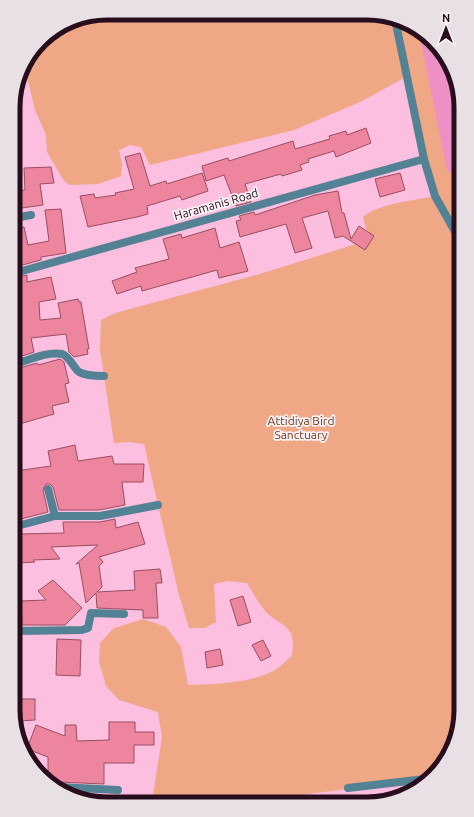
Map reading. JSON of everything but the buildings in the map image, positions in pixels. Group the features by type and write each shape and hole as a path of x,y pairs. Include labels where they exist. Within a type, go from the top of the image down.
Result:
{"street":[{"path":"395,25 424,159 435,196 454,229"},
{"name":"Haramanis Road","path":"20,272 424,159"},
{"path":"20,217 30,215"},
{"path":"20,363 53,354 63,354 72,362 79,372 92,376 104,376"},
{"path":"48,489 55,516"},
{"path":"20,525 55,516 100,516 158,505"},
{"path":"20,631 82,630 88,628 91,613 124,614"},
{"path":"348,788 419,780"},
{"path":"69,788 118,790"}],"green space":[{"name":"Attidiya Bird Sanctuary","path":"95,21 379,21 400,27 420,38 426,43 426,48 431,48 442,63 452,90 454,107 454,716 445,749 429,772 419,780 285,797 153,797 162,737 158,712 119,700 106,686 99,662 100,643 114,628 143,619 166,627 181,647 188,685 222,684 244,681 265,675 275,670 292,656 293,645 291,632 288,628 266,612 258,602 247,583 228,581 214,584 216,622 204,628 189,628 178,591 144,444 130,442 114,443 100,349 101,320 115,313 263,273 369,240 363,217 369,213 397,203 435,196 406,77 360,102 294,130 150,165 141,147 130,145 119,150 122,165 121,176 98,184 70,185 64,181 47,152 46,135 35,110 27,74 38,54 50,42 68,29 84,23"}],"waterway":[{"path":"434,52 454,149"}]}
